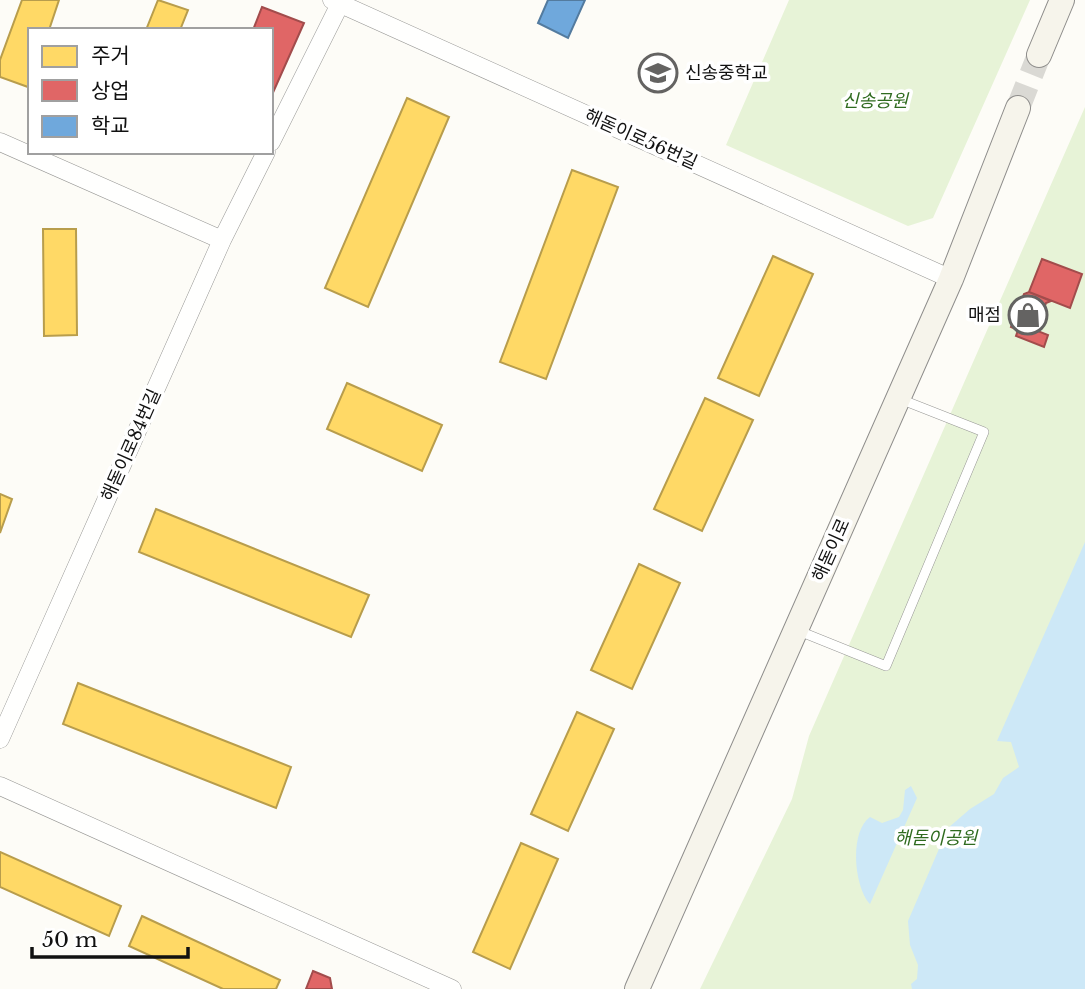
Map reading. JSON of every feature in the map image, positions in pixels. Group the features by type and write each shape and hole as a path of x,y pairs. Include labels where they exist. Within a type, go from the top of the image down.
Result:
{"street":[{"path":"1039,54 1062,0"},
{"path":"273,138 336,2"},
{"name":"해돋이로56번길","path":"336,2 951,279"},
{"name":"해돋이로","path":"637,989 951,279 1018,108"},
{"path":"0,142 222,240"},
{"name":"해돋이로84번길","path":"0,739 222,240 265,154"},
{"path":"0,786 414,981 452,989"}],"lane":[{"path":"796,630 886,666 984,432 898,398"}],"green space":[{"name":"신송공원","path":"789,0 1030,0 933,218 908,226 726,145"},
{"name":"해돋이공원","path":"1085,107 1085,989 700,989 792,799 809,736"}],"water":[{"path":"1085,542 1085,989 912,989 911,984 917,979 918,965 910,945 908,921 948,828 970,809 994,794 1003,778 1019,767 1011,742 997,741"},
{"path":"911,786 917,798 870,904 857,873 859,835 863,824 870,817 882,823 899,817 903,810 905,790"}],"building: 주거":[{"path":"22,0 59,0 50,28 28,28 28,87 0,77 0,60"},
{"path":"158,0 188,10 181,28 147,28"},
{"path":"407,98 449,117 368,307 325,288"},
{"path":"572,170 618,187 546,379 500,362"},
{"path":"43,229 76,229 77,335 44,336"},
{"path":"773,256 813,274 759,396 718,378"},
{"path":"347,383 442,425 422,471 327,429"},
{"path":"705,398 753,420 702,531 654,509"},
{"path":"0,494 12,499 0,533"},
{"path":"156,509 369,595 351,637 139,552"},
{"path":"639,564 680,583 632,689 591,670"},
{"path":"78,683 291,767 276,808 63,724"},
{"path":"577,712 614,729 568,831 531,814"},
{"path":"521,843 558,859 510,969 473,952"},
{"path":"0,852 121,906 109,936 0,887"},
{"path":"142,916 280,980 276,989 223,989 129,946"}],"building: 상업":[{"path":"262,7 304,23 273,93 273,28 254,28"},
{"path":"1042,259 1082,274 1070,308 1029,292"},
{"name":"매점","path":"1029,292 1051,301 1046,303 1035,330 1048,335 1044,347 1016,336 1018,330 1011,327 1024,294"},
{"path":"313,971 330,978 332,989 306,989"}],"building: 학교":[{"path":"548,0 585,0 568,38 538,23"}],"tunnel":[{"path":"1018,108 1039,55"}],"place":[{"name":"신송중학교","path":"658,73"},
{"name":"매점","path":"1028,315"}]}
